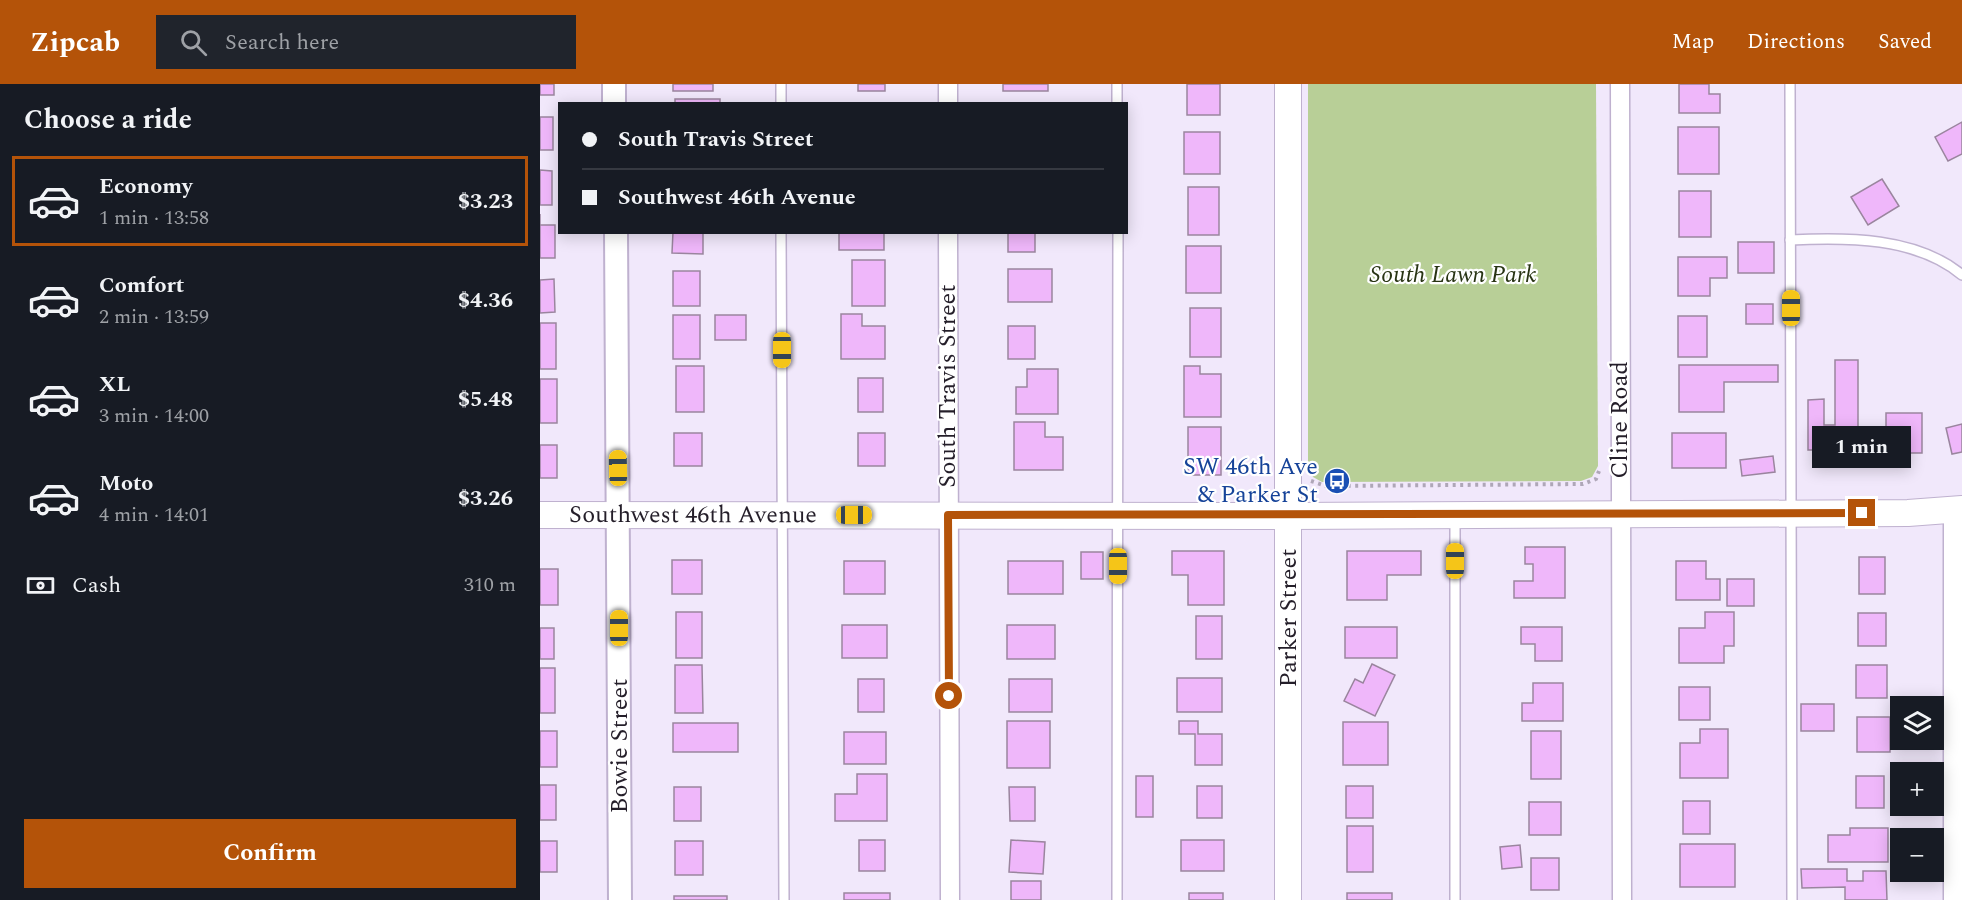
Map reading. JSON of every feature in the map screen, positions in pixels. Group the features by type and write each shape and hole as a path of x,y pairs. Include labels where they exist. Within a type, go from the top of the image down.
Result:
{"main road":[{"name":"Parker Street","path":"1288,84 1288,900"},
{"name":"Southwest 46th Avenue","path":"540,516 1455,516 1908,513 1958,509"}],"street":[{"path":"614,84 614,102"},
{"path":"948,84 948,102"},
{"name":"Cline Road","path":"1620,84 1622,900"},
{"name":"Bowie Street","path":"616,234 620,900"},
{"name":"South Travis Street","path":"948,234 950,900"},
{"path":"1953,900 1958,509"}],"lane":[{"path":"781,84 781,102"},
{"path":"1117,84 1117,102"},
{"path":"1790,84 1792,900"},
{"path":"782,234 784,900"},
{"path":"1117,900 1118,234"},
{"path":"1790,240 1830,238 1894,245 1948,264 1962,276"},
{"path":"1455,516 1455,900"}],"path":[{"path":"1311,482 1326,486 1583,484 1596,479"}],"green space":[{"name":"South Lawn Park","path":"1308,84 1596,84 1598,466 1592,477 1581,481 1322,482 1313,477 1308,468"}],"building":[{"path":"540,84 554,84 554,95 540,95"},
{"path":"673,84 713,84 713,91 673,91"},
{"path":"858,84 885,84 885,91 858,91"},
{"path":"1003,84 1048,84 1048,91 1003,91"},
{"path":"1187,84 1220,84 1220,115 1187,115"},
{"path":"1679,84 1709,84 1709,94 1720,94 1720,113 1679,113"},
{"path":"675,99 720,99 720,102 675,102"},
{"path":"540,117 553,117 553,150 540,150"},
{"path":"1962,122 1962,154 1948,161 1935,137"},
{"path":"1678,127 1719,127 1719,174 1678,174"},
{"path":"1184,132 1220,132 1220,174 1184,174"},
{"path":"540,170 552,171 552,205 540,205"},
{"path":"1882,179 1899,206 1868,225 1851,197"},
{"path":"1188,187 1219,187 1219,235 1188,235"},
{"path":"1679,191 1711,191 1711,237 1679,237"},
{"path":"540,225 555,225 555,258 540,258"},
{"path":"673,234 703,234 703,254 672,253"},
{"path":"839,234 884,234 884,250 839,250"},
{"path":"1008,234 1035,234 1035,252 1008,252"},
{"path":"1738,242 1774,242 1774,273 1738,273"},
{"path":"1186,246 1221,246 1221,293 1186,293"},
{"path":"1678,257 1727,257 1727,278 1710,278 1710,296 1678,296"},
{"path":"852,260 885,260 885,306 852,306"},
{"path":"1008,269 1052,269 1052,302 1008,302"},
{"path":"673,271 700,271 700,306 673,306"},
{"path":"554,279 555,312 540,313 540,280"},
{"path":"1746,304 1773,304 1773,324 1746,324"},
{"path":"1190,308 1221,308 1221,357 1190,357"},
{"path":"841,314 862,314 862,326 885,326 885,359 841,359"},
{"path":"673,315 700,315 700,359 673,359"},
{"path":"715,315 746,315 746,340 715,340"},
{"path":"1678,316 1707,316 1707,357 1678,357"},
{"path":"540,323 556,323 556,369 540,369"},
{"path":"1008,326 1035,326 1035,359 1008,359"},
{"path":"1835,360 1858,360 1858,460 1822,460 1822,450 1808,450 1808,400 1824,399 1824,425 1835,425"},
{"path":"1679,365 1778,365 1778,382 1724,382 1724,412 1679,412"},
{"path":"676,366 704,366 704,412 676,412"},
{"path":"1184,366 1200,366 1200,374 1221,374 1221,417 1184,417"},
{"path":"1027,369 1058,369 1058,414 1016,414 1016,387 1027,387"},
{"path":"858,378 883,378 883,412 858,412"},
{"path":"540,379 557,379 557,423 540,423"},
{"path":"1886,413 1922,413 1922,453 1905,453 1905,442 1886,442"},
{"path":"1014,422 1045,422 1045,437 1063,437 1063,470 1014,470"},
{"path":"1962,424 1962,452 1952,454 1946,428"},
{"path":"1188,427 1221,427 1221,475 1188,475"},
{"path":"674,433 702,433 702,466 674,466"},
{"path":"858,433 885,433 885,466 858,466"},
{"path":"1672,433 1726,433 1726,468 1672,468"},
{"path":"540,445 557,445 557,478 540,478"},
{"path":"1773,456 1775,472 1742,476 1740,460"},
{"path":"1525,547 1565,547 1565,598 1514,598 1514,581 1533,581 1533,564 1525,564"},
{"path":"1172,551 1224,551 1224,605 1188,605 1188,575 1172,575"},
{"path":"1347,551 1421,551 1421,575 1387,575 1387,600 1347,600"},
{"path":"1081,552 1103,552 1103,579 1081,579"},
{"path":"1859,557 1885,557 1885,594 1859,594"},
{"path":"672,560 702,560 702,594 672,594"},
{"path":"844,561 885,561 885,594 844,594"},
{"path":"1008,561 1063,561 1063,594 1008,594"},
{"path":"1676,561 1706,561 1706,579 1720,579 1720,600 1676,600"},
{"path":"540,569 558,569 558,605 540,605"},
{"path":"1727,579 1754,579 1754,606 1727,606"},
{"path":"676,612 702,612 702,658 676,658"},
{"path":"1705,612 1734,612 1734,646 1724,646 1724,663 1679,663 1679,628 1705,628"},
{"path":"1858,613 1886,613 1886,646 1858,646"},
{"path":"1196,616 1222,616 1222,659 1196,659"},
{"path":"842,625 887,625 887,658 842,658"},
{"path":"1007,625 1055,625 1055,659 1007,659"},
{"path":"1345,627 1397,627 1397,658 1345,658"},
{"path":"1521,627 1562,627 1562,661 1535,661 1535,644 1521,644"},
{"path":"540,628 554,628 554,659 540,659"},
{"path":"1372,664 1395,675 1375,716 1344,701 1355,679 1363,683"},
{"path":"675,665 702,665 703,713 675,713"},
{"path":"1856,665 1887,665 1887,698 1856,698"},
{"path":"540,668 555,668 555,713 540,713"},
{"path":"1177,678 1222,678 1222,712 1177,712"},
{"path":"858,679 884,679 884,712 858,712"},
{"path":"1009,679 1052,679 1052,712 1009,712"},
{"path":"1533,683 1563,683 1563,721 1522,721 1522,703 1533,703"},
{"path":"1679,687 1710,687 1710,720 1679,720"},
{"path":"1801,704 1834,704 1834,731 1801,731"},
{"path":"1857,717 1890,717 1890,752 1857,752"},
{"path":"1007,721 1050,721 1050,768 1007,768"},
{"path":"1179,721 1198,721 1198,734 1222,734 1222,765 1195,765 1195,734 1179,734"},
{"path":"1343,722 1388,722 1388,765 1343,765"},
{"path":"673,723 738,723 738,752 673,752"},
{"path":"1700,729 1728,729 1728,778 1680,778 1680,743 1700,743"},
{"path":"540,731 557,731 557,767 540,767"},
{"path":"1531,731 1561,731 1561,779 1531,779"},
{"path":"844,732 886,732 886,764 844,764"},
{"path":"857,774 887,774 887,821 835,821 835,794 857,794"},
{"path":"1136,776 1153,776 1153,817 1136,817"},
{"path":"1856,776 1884,776 1884,808 1856,808"},
{"path":"540,785 556,785 556,820 540,820"},
{"path":"1197,786 1222,786 1222,818 1197,818"},
{"path":"1346,786 1373,786 1373,818 1346,818"},
{"path":"674,787 701,787 701,821 674,821"},
{"path":"1009,787 1035,787 1035,821 1010,821"},
{"path":"1683,801 1710,801 1710,834 1683,834"},
{"path":"1529,802 1561,802 1561,835 1529,835"},
{"path":"1347,826 1373,826 1373,872 1347,872"},
{"path":"1850,828 1888,828 1888,862 1828,862 1828,835 1850,835"},
{"path":"859,840 885,840 885,871 859,871"},
{"path":"1011,840 1045,842 1043,874 1009,872"},
{"path":"1181,840 1224,840 1224,871 1181,871"},
{"path":"540,841 557,841 557,872 540,872"},
{"path":"675,841 703,841 703,875 675,875"},
{"path":"1680,844 1735,844 1735,887 1680,887"},
{"path":"1520,845 1522,867 1502,869 1500,847"},
{"path":"1531,858 1559,858 1559,890 1531,890"},
{"path":"1801,869 1847,869 1847,881 1863,881 1863,871 1886,871 1887,900 1845,900 1845,887 1802,888"},
{"path":"1011,881 1041,881 1041,900 1011,900"},
{"path":"844,893 890,893 890,900 844,900"},
{"path":"1189,893 1223,893 1223,900 1189,900"},
{"path":"1347,893 1392,893 1392,900 1347,900"},
{"path":"674,896 727,896 727,900 674,900"}],"place":[{"name":"SW 46th Ave & Parker St","path":"1337,481"}],"route":[{"path":"949,696 948,515 1862,513"}]}
